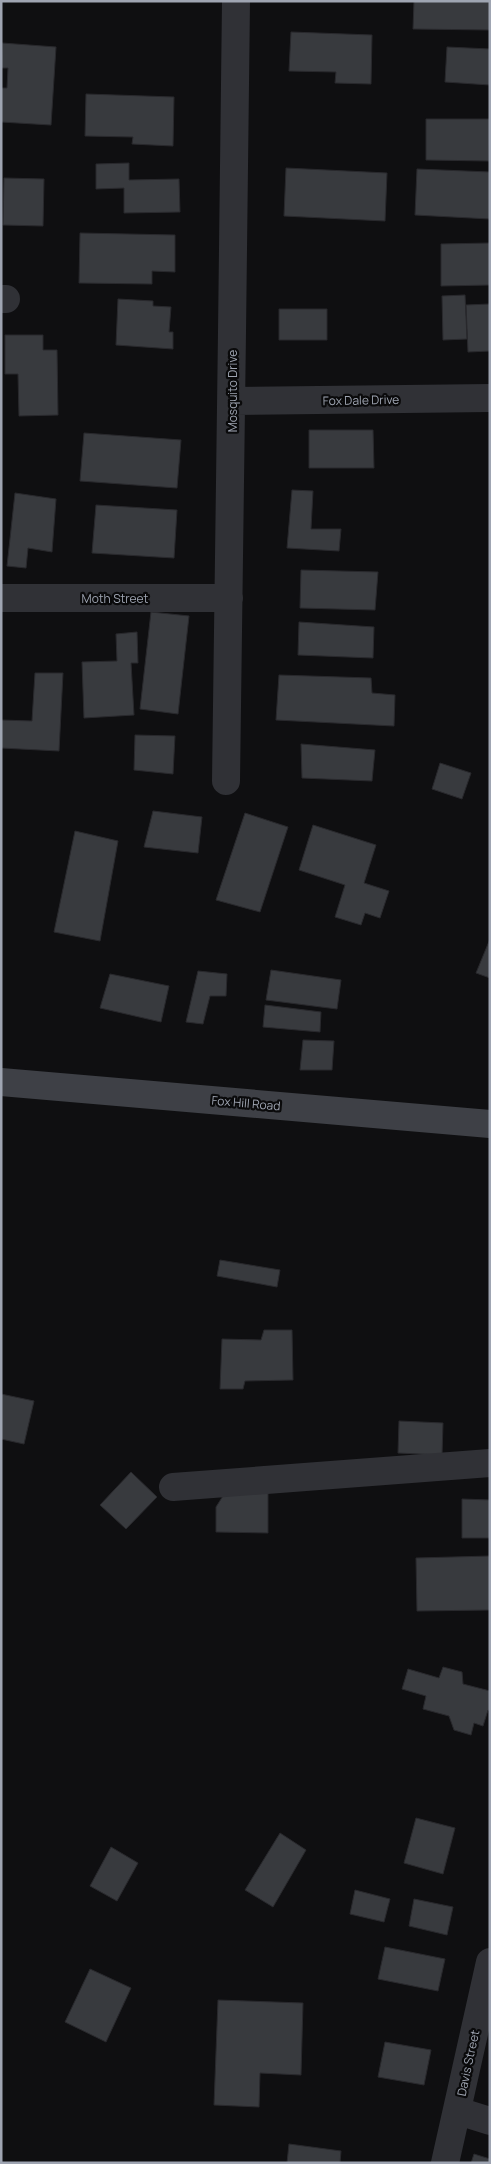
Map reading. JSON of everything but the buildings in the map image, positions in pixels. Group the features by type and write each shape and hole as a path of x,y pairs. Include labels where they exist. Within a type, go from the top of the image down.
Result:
{"main road":[{"name":"Fox Hill Road","path":"1,1082 490,1124"}],"street":[{"name":"Mosquito Drive","path":"226,781 236,1"},
{"name":"Fox Dale Drive","path":"232,401 490,398"},
{"name":"Moth Street","path":"1,598 229,598"},
{"path":"173,1487 490,1463"},
{"name":"Davis Street","path":"445,2163 490,1962"},
{"path":"458,2111 490,2121"}]}
